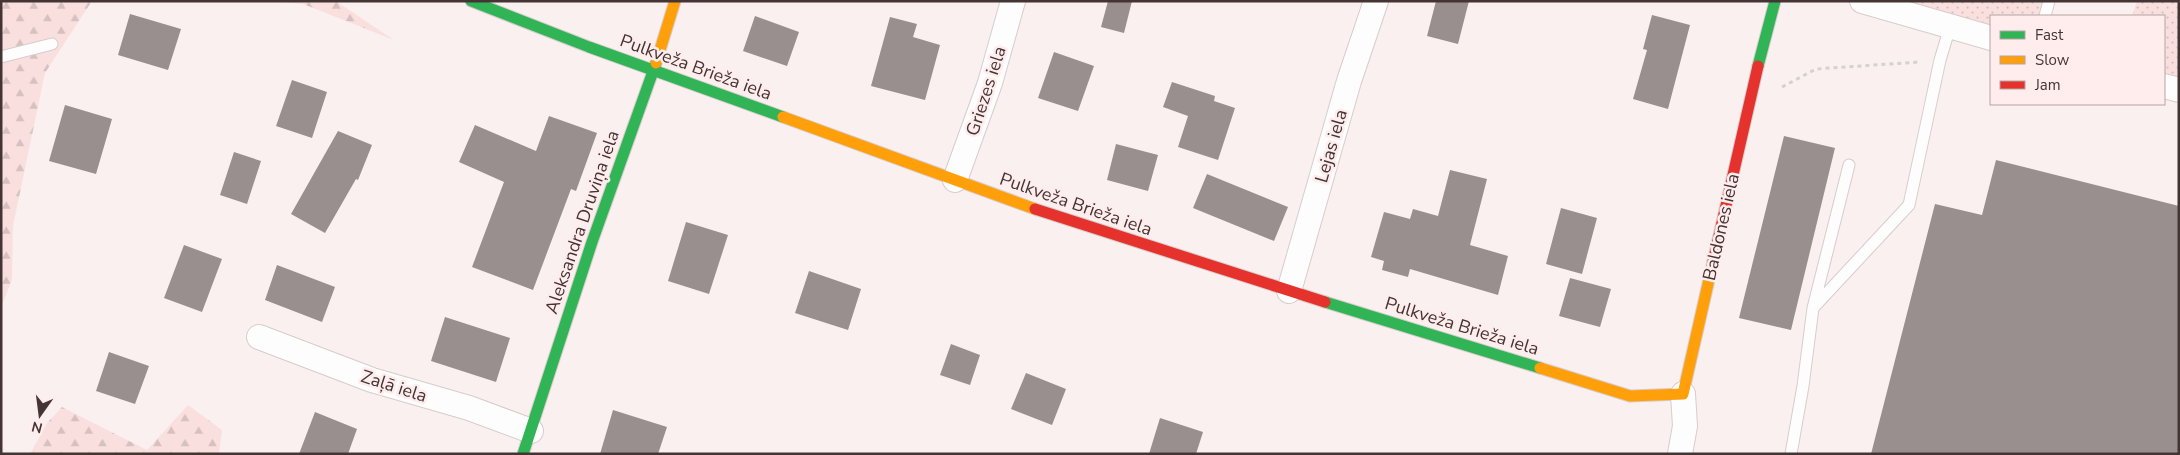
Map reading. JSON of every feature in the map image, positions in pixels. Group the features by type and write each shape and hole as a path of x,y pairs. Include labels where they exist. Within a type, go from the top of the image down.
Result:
{"street":[{"name":"Pulkveža Brieža iela","path":"471,1 654,70 1058,217 1290,292 1630,396 1683,394"},
{"name":"Aleksandra Druviņa iela","path":"523,454 592,242 654,70 675,1"},
{"name":"Griezes iela","path":"955,180 990,83 1014,1"},
{"name":"Lejas iela","path":"1290,292 1349,81 1376,1"},
{"name":"Baldones iela","path":"1680,454 1685,426 1683,394 1690,355 1756,72 1775,1"},
{"path":"1862,1 1990,38"},
{"path":"2165,86 2179,90"},
{"name":"Zaļā iela","path":"259,337 372,380 469,408 531,431"}],"lane":[{"path":"2045,15 2049,1"},
{"path":"1813,308 1909,204 1940,60 1950,27"},
{"path":"1,57 52,44"},
{"path":"1791,454 1803,386 1813,308 1849,165"}],"path":[{"path":"1781,88 1816,69 1940,60"}],"green space":[{"path":"1,1 92,1 45,73 13,226 12,280 1,307"},
{"path":"270,1 336,1 394,40 303,4"},
{"path":"1906,1 2043,1 2039,15 1990,15 1990,25"},
{"path":"2137,1 2179,1 2179,79 2165,74 2165,15 2132,15"},
{"path":"188,405 222,430 219,454 30,454 47,423 62,407 147,450"}],"building":[{"path":"1108,1 1132,1 1124,33 1101,27"},
{"path":"1436,1 1469,1 1458,44 1427,36"},
{"path":"130,14 181,29 168,70 118,55"},
{"path":"1652,15 1690,25 1668,109 1633,99 1647,50 1643,49"},
{"path":"755,16 799,32 787,66 743,51"},
{"path":"890,17 917,24 913,37 940,45 925,100 871,86"},
{"path":"1054,52 1094,66 1078,111 1038,98"},
{"path":"292,80 327,92 312,138 276,126"},
{"path":"1172,82 1215,96 1214,101 1235,108 1218,160 1178,147 1188,116 1163,107"},
{"path":"65,105 112,119 96,174 49,161"},
{"path":"549,116 597,133 576,191 571,189 533,290 472,267 504,182 459,162 475,125 536,151"},
{"path":"338,131 372,145 358,180 356,179 325,233 291,214"},
{"path":"1784,136 1835,148 1791,330 1739,318"},
{"path":"1116,144 1158,155 1148,191 1107,180"},
{"path":"234,152 261,161 247,204 220,195"},
{"path":"1996,160 2179,206 2179,454 1871,454 1935,204 1982,215"},
{"path":"1450,170 1487,179 1470,245 1508,256 1498,295 1410,269 1408,277 1382,270 1384,261 1371,257 1384,212 1410,219 1413,209 1438,216"},
{"path":"1207,174 1288,207 1274,241 1193,208"},
{"path":"1561,208 1597,218 1582,274 1546,264"},
{"path":"686,222 728,235 709,294 668,281"},
{"path":"184,245 222,259 202,312 164,298"},
{"path":"277,265 335,287 322,322 265,300"},
{"path":"809,271 861,289 848,330 795,313"},
{"path":"1570,278 1611,289 1600,327 1559,316"},
{"path":"445,317 510,338 496,382 431,361"},
{"path":"951,344 980,355 970,385 940,375"},
{"path":"109,352 149,366 135,404 96,391"},
{"path":"1026,373 1066,389 1052,425 1011,409"},
{"path":"613,410 667,427 658,454 600,454"},
{"path":"315,412 357,429 348,454 299,454"},
{"path":"1160,418 1203,432 1196,454 1149,454"}],"traffic: fast":[{"path":"471,1 589,47 783,117"},
{"path":"1758,66 1775,1"},
{"path":"523,454 592,242 656,63"},
{"path":"1325,302 1540,368"}],"traffic: slow":[{"path":"656,63 675,1"},
{"path":"783,117 1035,209"},
{"path":"1540,368 1630,396 1683,394 1713,262"}],"traffic: jam":[{"path":"1713,262 1758,66"},
{"path":"1035,209 1325,302"}]}
